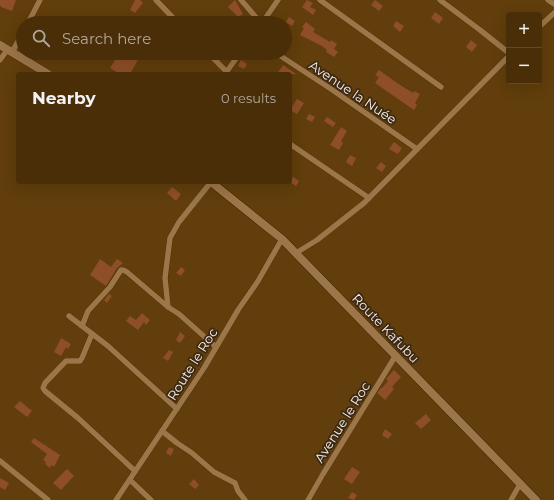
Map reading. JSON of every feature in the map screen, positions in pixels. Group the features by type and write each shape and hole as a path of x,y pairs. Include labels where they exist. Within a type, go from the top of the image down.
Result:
{"main road":[{"path":"0,45 16,55"},
{"path":"25,60 45,72"},
{"name":"Route Kafubu","path":"213,184 282,239 536,500"}],"street":[{"path":"32,16 40,0"},
{"path":"156,0 171,16"},
{"path":"241,0 255,16"},
{"path":"266,16 278,0"},
{"path":"320,0 441,87"},
{"path":"440,0 480,30 506,52"},
{"path":"548,0 554,4"},
{"path":"542,24 554,13"},
{"path":"0,60 10,51 16,43"},
{"path":"296,253 317,240 364,203 506,58"},
{"path":"214,60 225,72"},
{"path":"227,72 235,60"},
{"name":"Avenue la Nuée","path":"287,60 417,149"},
{"path":"292,145 369,198"},
{"path":"168,307 165,278 170,238 179,222 209,184"},
{"name":"Route le Roc","path":"116,500 162,432 238,310 258,281 282,239"},
{"path":"82,326 88,311 110,287 121,270 127,272 168,307 179,314 216,347"},
{"path":"69,316 137,371 177,408"},
{"path":"92,334 80,361 66,361 45,383 44,388 45,391 78,418 136,471"},
{"name":"Avenue le Roc","path":"310,499 396,355"},
{"path":"162,432 192,453 214,472 235,483 238,491 245,500"},
{"path":"0,461 48,500"},
{"path":"130,480 151,500"},
{"path":"510,500 520,484"}],"building":[{"path":"0,0 16,0 12,11 1,7"},
{"path":"135,0 140,0 143,3 135,13 130,10"},
{"path":"235,0 243,14 237,16 228,7"},
{"path":"307,0 313,3 310,7 316,10 313,15 302,7"},
{"path":"375,0 383,6 379,11 371,5"},
{"path":"435,12 443,18 439,24 431,18"},
{"path":"292,19 295,21 292,26"},
{"path":"396,21 404,26 400,32 393,26"},
{"path":"306,22 315,29 313,32 330,42 331,40 337,44 334,49 338,52 334,57 326,52 327,50 322,46 300,35 304,28 302,27"},
{"path":"471,40 477,45 472,52 466,47"},
{"path":"115,60 138,60 131,72 117,72 110,68"},
{"path":"241,60 247,64 244,69 238,66"},
{"path":"283,65 296,74 292,74 292,72 278,72"},
{"path":"379,70 413,93 414,91 420,94 415,103 417,105 414,110 375,83 379,77 375,75"},
{"path":"297,99 304,103 297,114 292,111 292,107"},
{"path":"309,114 315,117 312,122 306,119"},
{"path":"327,117 336,123 333,127 324,121"},
{"path":"341,127 347,131 341,141 343,143 339,150 330,145"},
{"path":"394,142 402,148 398,154 389,149"},
{"path":"350,155 356,158 352,166 346,162"},
{"path":"381,162 386,166 382,172 376,168"},
{"path":"293,177 299,181 296,186 292,183"},
{"path":"172,187 181,194 176,201 167,193"},
{"path":"100,259 111,267 117,259 123,263 117,268 106,286 90,275"},
{"path":"181,267 185,270 181,276 176,273"},
{"path":"109,294 112,296 107,303 104,300"},
{"path":"142,313 150,320 146,325 144,322 138,330 126,321 130,316 136,320"},
{"path":"180,332 185,336 180,343 176,340"},
{"path":"61,338 71,344 68,349 66,347 61,356 54,352"},
{"path":"169,350 173,352 168,361 163,358"},
{"path":"394,370 401,377 392,387 394,389 385,400 377,393 388,381 386,379"},
{"path":"20,401 32,411 27,417 14,407"},
{"path":"426,414 431,420 421,429 415,423"},
{"path":"385,429 392,434 388,439 382,435"},
{"path":"34,438 60,455 54,467 51,465 50,468 45,464 46,462 43,460 47,454 31,442"},
{"path":"169,447 174,449 171,456 166,453"},
{"path":"352,467 360,472 352,484 344,479"},
{"path":"67,469 74,476 61,490 53,483"},
{"path":"0,478 9,483 5,490 0,487"},
{"path":"194,479 199,485 195,489 189,484"},
{"path":"352,492 357,495 354,500 348,498"}]}
